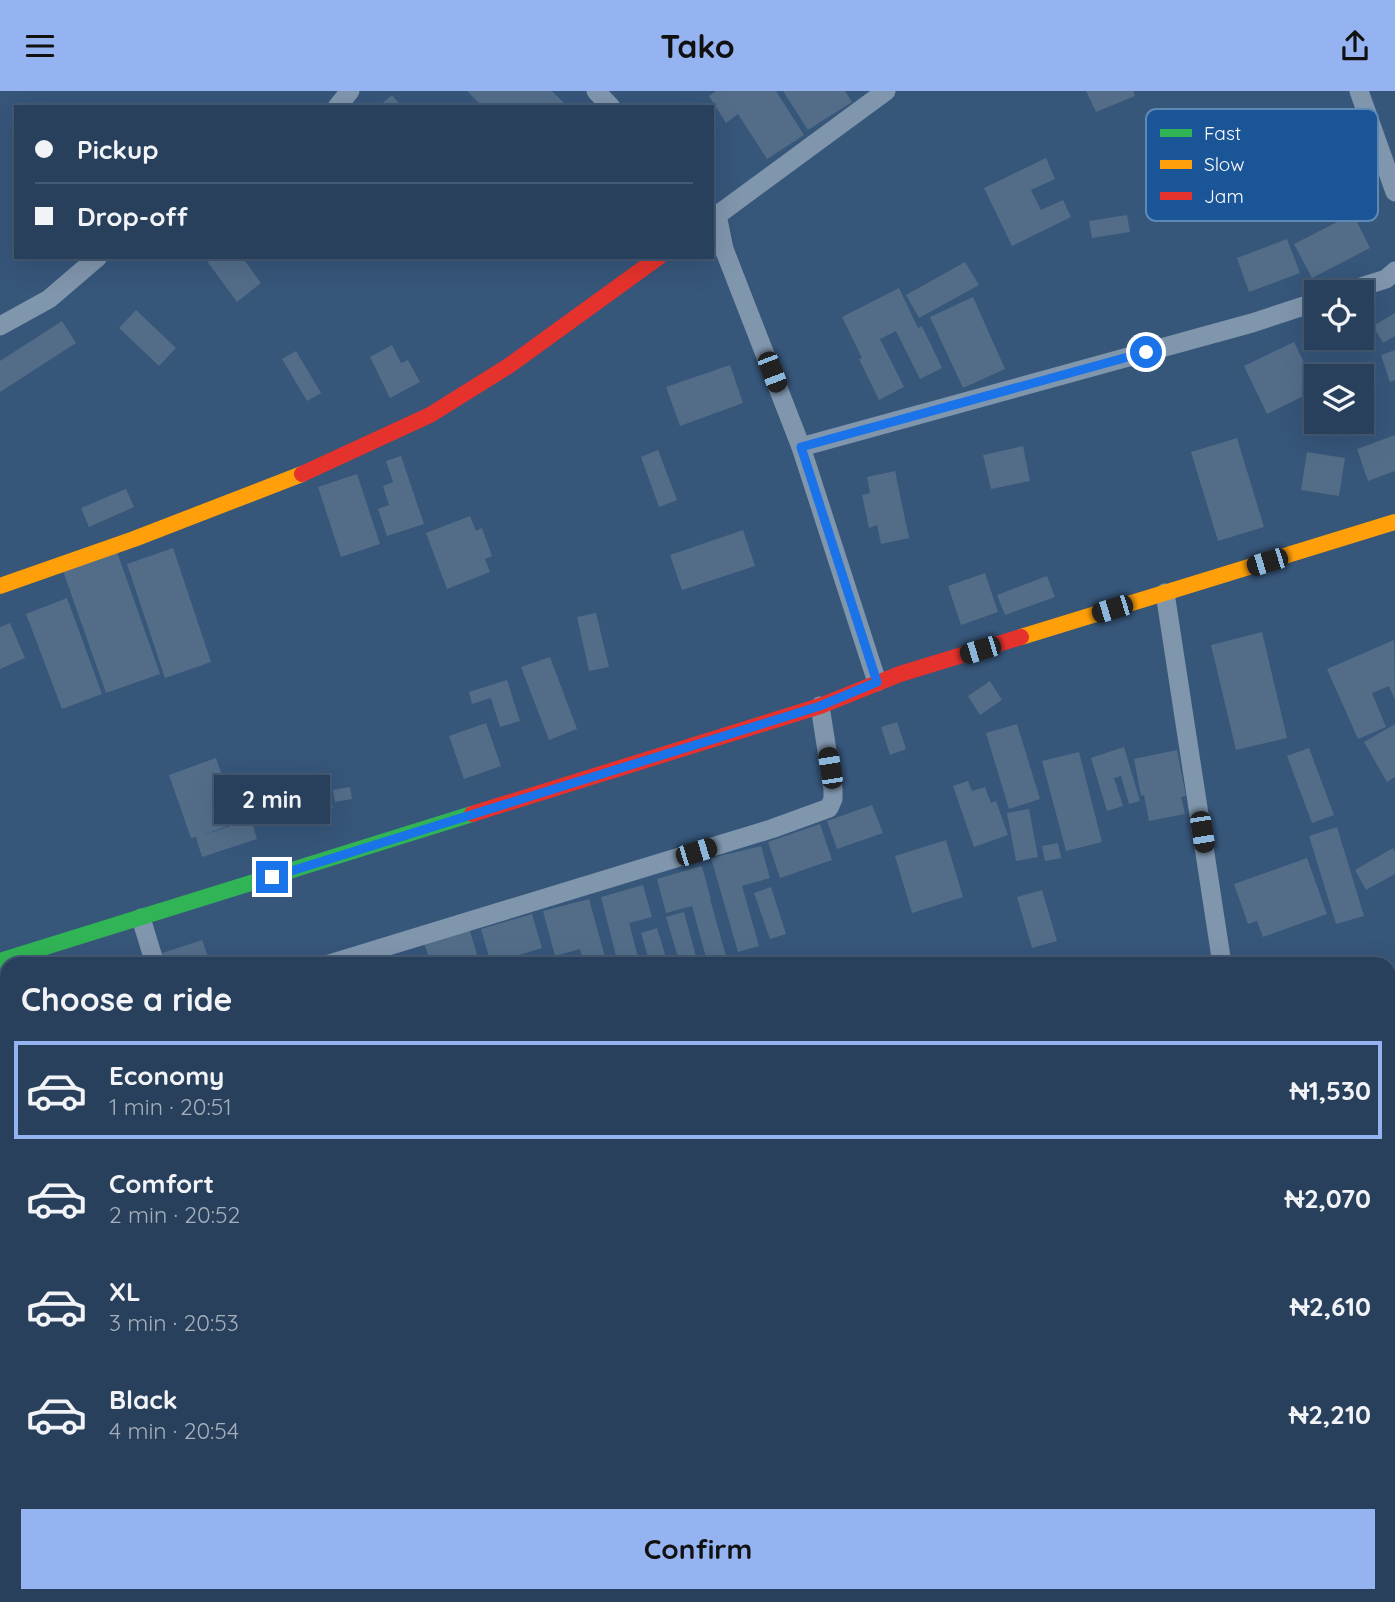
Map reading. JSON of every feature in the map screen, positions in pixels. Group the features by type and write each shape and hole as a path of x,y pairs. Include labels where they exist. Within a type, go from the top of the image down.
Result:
{"street":[{"path":"339,105 350,91"},
{"path":"596,91 609,105"},
{"path":"1359,91 1365,109"},
{"path":"877,682 801,447 724,249 714,216 878,93"},
{"path":"1378,144 1395,192"},
{"path":"0,325 48,299 96,259"},
{"path":"0,586 134,539 315,469 430,415 510,365 656,259"},
{"path":"1374,283 1386,279 1395,271"},
{"path":"801,447 1252,323 1304,306"},
{"path":"13,957 820,706 877,682 1395,522"},
{"path":"1165,593 1221,957"},
{"path":"352,957 771,829 829,808 833,789 820,706"},
{"path":"141,918 153,957"}],"building":[{"path":"467,91 552,91 566,105 481,105"},
{"path":"716,91 776,91 804,135 767,159 738,114 726,123 709,96"},
{"path":"783,91 845,91 852,102 808,130"},
{"path":"1086,91 1133,91 1135,96 1096,112"},
{"path":"392,95 400,105 380,105"},
{"path":"1046,158 1055,179 1031,190 1041,210 1063,200 1071,217 1012,246 984,188"},
{"path":"1127,215 1130,232 1092,238 1089,221"},
{"path":"1339,221 1356,221 1370,248 1312,278 1294,244"},
{"path":"1287,239 1300,273 1249,292 1237,258"},
{"path":"205,259 243,259 261,283 237,302"},
{"path":"965,262 979,285 919,318 906,295"},
{"path":"899,288 918,328 922,326 942,368 920,379 896,331 880,339 904,387 879,400 842,317"},
{"path":"973,297 1005,369 963,388 930,317"},
{"path":"136,310 176,348 159,366 119,328"},
{"path":"1395,313 1395,336 1383,343 1374,325"},
{"path":"62,321 76,343 0,392 0,361"},
{"path":"1294,342 1305,364 1304,396 1267,414 1244,366"},
{"path":"392,345 401,363 408,360 420,382 390,398 370,357"},
{"path":"1395,350 1395,380 1390,382 1381,355"},
{"path":"296,351 321,393 307,401 282,359"},
{"path":"730,365 743,403 680,426 666,387"},
{"path":"1395,435 1395,471 1368,481 1357,449"},
{"path":"1237,438 1264,527 1218,541 1191,452"},
{"path":"1023,446 1030,481 991,489 983,455"},
{"path":"658,450 677,500 659,507 641,457"},
{"path":"1307,452 1345,458 1339,496 1301,490"},
{"path":"401,456 424,524 387,536 378,509 389,505 383,486 393,482 386,461"},
{"path":"895,471 909,538 881,544 877,525 869,528 862,495 870,493 867,477"},
{"path":"357,474 380,544 341,557 318,487"},
{"path":"126,489 134,507 89,527 81,508"},
{"path":"470,516 476,531 482,528 492,556 485,559 490,572 447,589 426,533"},
{"path":"743,530 755,566 682,590 670,555"},
{"path":"173,548 211,662 165,678 127,564"},
{"path":"116,549 160,674 106,693 62,568"},
{"path":"985,573 998,612 961,625 948,586"},
{"path":"1047,576 1055,597 1005,615 997,595"},
{"path":"67,598 102,694 62,709 26,614"},
{"path":"596,613 609,667 589,671 577,617"},
{"path":"10,623 25,658 0,669 0,627"},
{"path":"1262,632 1287,738 1236,750 1211,645"},
{"path":"1394,640 1395,700 1389,686 1372,693 1386,727 1358,739 1327,669"},
{"path":"550,657 577,729 549,740 521,667"},
{"path":"507,680 520,721 500,727 491,698 472,704 469,692"},
{"path":"990,681 1002,700 980,715 968,696"},
{"path":"897,722 906,749 890,755 881,727"},
{"path":"486,723 501,766 464,779 449,736"},
{"path":"1017,724 1040,799 1009,809 986,733"},
{"path":"1395,724 1395,777 1387,782 1364,742"},
{"path":"1124,747 1140,801 1129,804 1121,776 1114,778 1123,806 1107,811 1091,758"},
{"path":"1309,748 1334,815 1312,823 1287,756"},
{"path":"1177,750 1186,796 1181,797 1185,814 1149,821 1134,759"},
{"path":"1079,752 1102,842 1066,851 1042,761"},
{"path":"216,758 238,822 201,836 251,819 257,839 202,857 196,837 191,838 169,775"},
{"path":"968,781 972,791 985,787 991,803 996,801 1008,835 974,847 953,786"},
{"path":"329,787 333,808 280,820 276,799"},
{"path":"350,787 352,799 335,802 333,790"},
{"path":"872,805 883,833 837,849 827,821"},
{"path":"1029,809 1038,857 1016,861 1007,813"},
{"path":"820,824 832,860 780,878 768,842"},
{"path":"1337,827 1364,916 1336,924 1309,836"},
{"path":"946,840 963,897 912,913 895,856"},
{"path":"1058,843 1061,858 1045,861 1042,846"},
{"path":"761,846 770,878 742,886 759,946 738,952 711,858"},
{"path":"1393,848 1395,874 1366,890 1355,870"},
{"path":"1307,858 1327,914 1263,937 1257,921 1248,924 1234,884"},
{"path":"702,867 726,956 706,957 692,906 666,913 657,879"},
{"path":"643,885 652,917 629,923 638,957 616,957 601,897"},
{"path":"771,887 786,934 770,939 754,893"},
{"path":"1042,890 1057,941 1032,948 1017,897"},
{"path":"589,899 605,957 582,957 580,949 555,956 543,911"},
{"path":"684,912 696,957 678,957 666,917"},
{"path":"532,914 542,948 512,957 489,957 481,929"},
{"path":"469,928 478,957 429,957 424,943"},
{"path":"657,928 666,957 648,957 641,933"},
{"path":"202,940 208,957 157,957 156,955"}],"traffic: fast":[{"path":"13,957 472,814"}],"traffic: slow":[{"path":"0,586 134,539 302,474"},
{"path":"1021,637 1395,522"}],"traffic: jam":[{"path":"302,474 430,415 510,365 656,259"},
{"path":"472,814 820,706 900,674 1021,637"}],"route":[{"path":"272,877 820,706 877,682 801,447 1146,352"}]}
